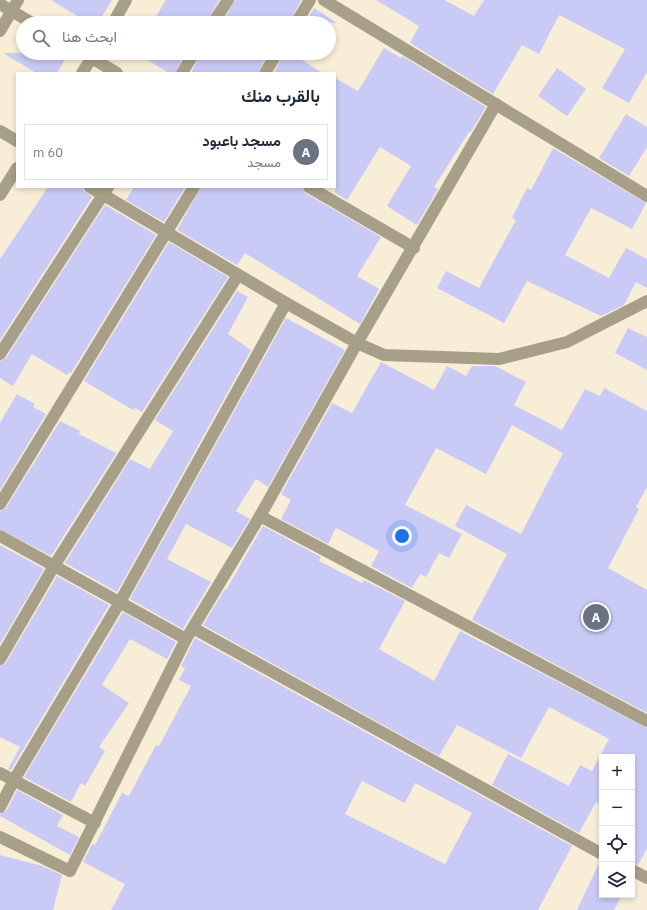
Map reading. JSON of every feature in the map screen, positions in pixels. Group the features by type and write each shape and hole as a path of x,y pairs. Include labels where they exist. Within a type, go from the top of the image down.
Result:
{"street":[{"path":"0,31 18,0"},
{"path":"117,16 126,0"},
{"path":"218,16 228,0"},
{"path":"300,16 310,0"},
{"path":"324,0 647,196"},
{"path":"0,4 20,16"},
{"path":"82,72 88,60"},
{"path":"97,60 115,72"},
{"path":"183,72 190,60"},
{"path":"266,72 273,60"},
{"path":"0,836 70,871 186,640 260,516 357,344 414,248 496,104"},
{"path":"0,131 16,140"},
{"path":"0,195 16,170"},
{"path":"94,188 105,191 166,232 357,344 384,355 499,359 567,342 610,321 646,299"},
{"path":"0,504 193,188"},
{"path":"311,188 414,248"},
{"path":"0,354 105,191"},
{"path":"0,659 54,566 238,275"},
{"path":"0,808 14,780 120,602 286,303"},
{"path":"260,516 647,721"},
{"path":"0,536 186,640"},
{"path":"193,628 599,852"},
{"path":"0,773 94,823"},
{"path":"635,872 647,878"}],"building":[{"path":"51,0 112,0 102,16 77,16"},
{"path":"166,0 219,0 210,16 156,16"},
{"path":"235,0 301,0 293,16 226,16"},
{"path":"376,0 444,0 474,16 484,0 647,0 647,72 629,103 602,88 625,49 559,15 539,54 522,45 493,94 410,43 419,26"},
{"path":"314,8 326,16 309,16"},
{"path":"384,48 401,58 402,56 486,107 434,187 438,189 417,225 387,206 411,166 380,147 347,200 335,193 336,79 358,91"},
{"path":"3,53 16,53 16,60 65,60 58,72 34,72"},
{"path":"148,60 182,60 176,72 167,72"},
{"path":"198,60 264,60 258,72 192,72"},
{"path":"280,60 302,60 320,72 274,72"},
{"path":"557,68 586,89 567,116 538,96"},
{"path":"626,114 647,127 647,147 629,176 599,158"},
{"path":"553,148 646,203 632,229 591,208 565,255 609,278 626,248 647,259 647,288 636,282 624,305 601,316 527,281 504,323 437,288 446,271 479,288 516,220 512,218 527,188 531,190"},
{"path":"47,188 83,188 84,191 92,197 0,340 0,259"},
{"path":"133,188 184,188 164,222 126,200"},
{"path":"200,188 302,188 305,193 381,237 357,276 379,289 360,324 245,253 237,265 177,230"},
{"path":"105,205 156,235 71,373 69,372 67,375 32,354 13,386 0,378 0,361 6,358"},
{"path":"169,242 228,277 142,412 135,408 133,410 84,381"},
{"path":"237,291 248,297 228,334 251,350 117,592 65,563 130,459 150,469 173,431 155,420"},
{"path":"286,318 345,350 268,487 256,479 236,511 250,519 232,548 186,524 167,559 211,582 183,629 130,599"},
{"path":"628,328 647,337 647,370 615,353"},
{"path":"381,362 434,390 447,366 466,376 472,366 495,366 526,382 514,405 562,430 585,389 600,396 604,388 647,411 647,487 636,507 639,509 608,568 647,590 647,713 472,620 507,554 455,526 466,505 521,534 563,453 512,425 486,474 436,448 405,505 462,534 449,558 439,553 426,577 420,574 412,588 371,566 379,551 336,528 328,544 281,519 291,500 281,494 332,403 352,413"},
{"path":"17,394 35,404 33,407 46,414 0,490 0,423"},
{"path":"60,421 80,431 79,434 116,453 117,452 51,556 0,529 0,511 6,508"},
{"path":"263,526 321,557 319,561 362,583 364,580 405,601 379,649 434,681 460,631 647,728 647,848 638,865 635,864 635,754 601,754 609,739 549,707 521,758 457,725 439,756 203,625 225,589 226,590"},
{"path":"0,545 44,569 0,644"},
{"path":"57,576 109,605 11,770 8,769 20,747 0,737 0,666 6,663"},
{"path":"123,612 176,642 167,659 130,639 102,685 129,703 99,747 105,751 85,786 81,783 71,802 24,777"},
{"path":"195,638 572,846 538,910 111,910 125,884 83,862 92,844 95,845 122,793 129,796 156,745 159,746 191,686 179,680 185,668 181,666","holes":["362,781 405,803 415,783 472,813 445,864 345,814"]},
{"path":"508,754 569,786 580,765 592,771 599,758 599,804 596,802 579,833 492,785"},
{"path":"17,790 63,815 57,826 79,837 70,855 0,816 0,814 7,810"},
{"path":"0,855 42,866 62,875 53,910 0,910"},
{"path":"599,863 599,898 620,898 614,910 577,910"}],"place":[{"name":"مسجد باعبود","path":"596,617"}]}
